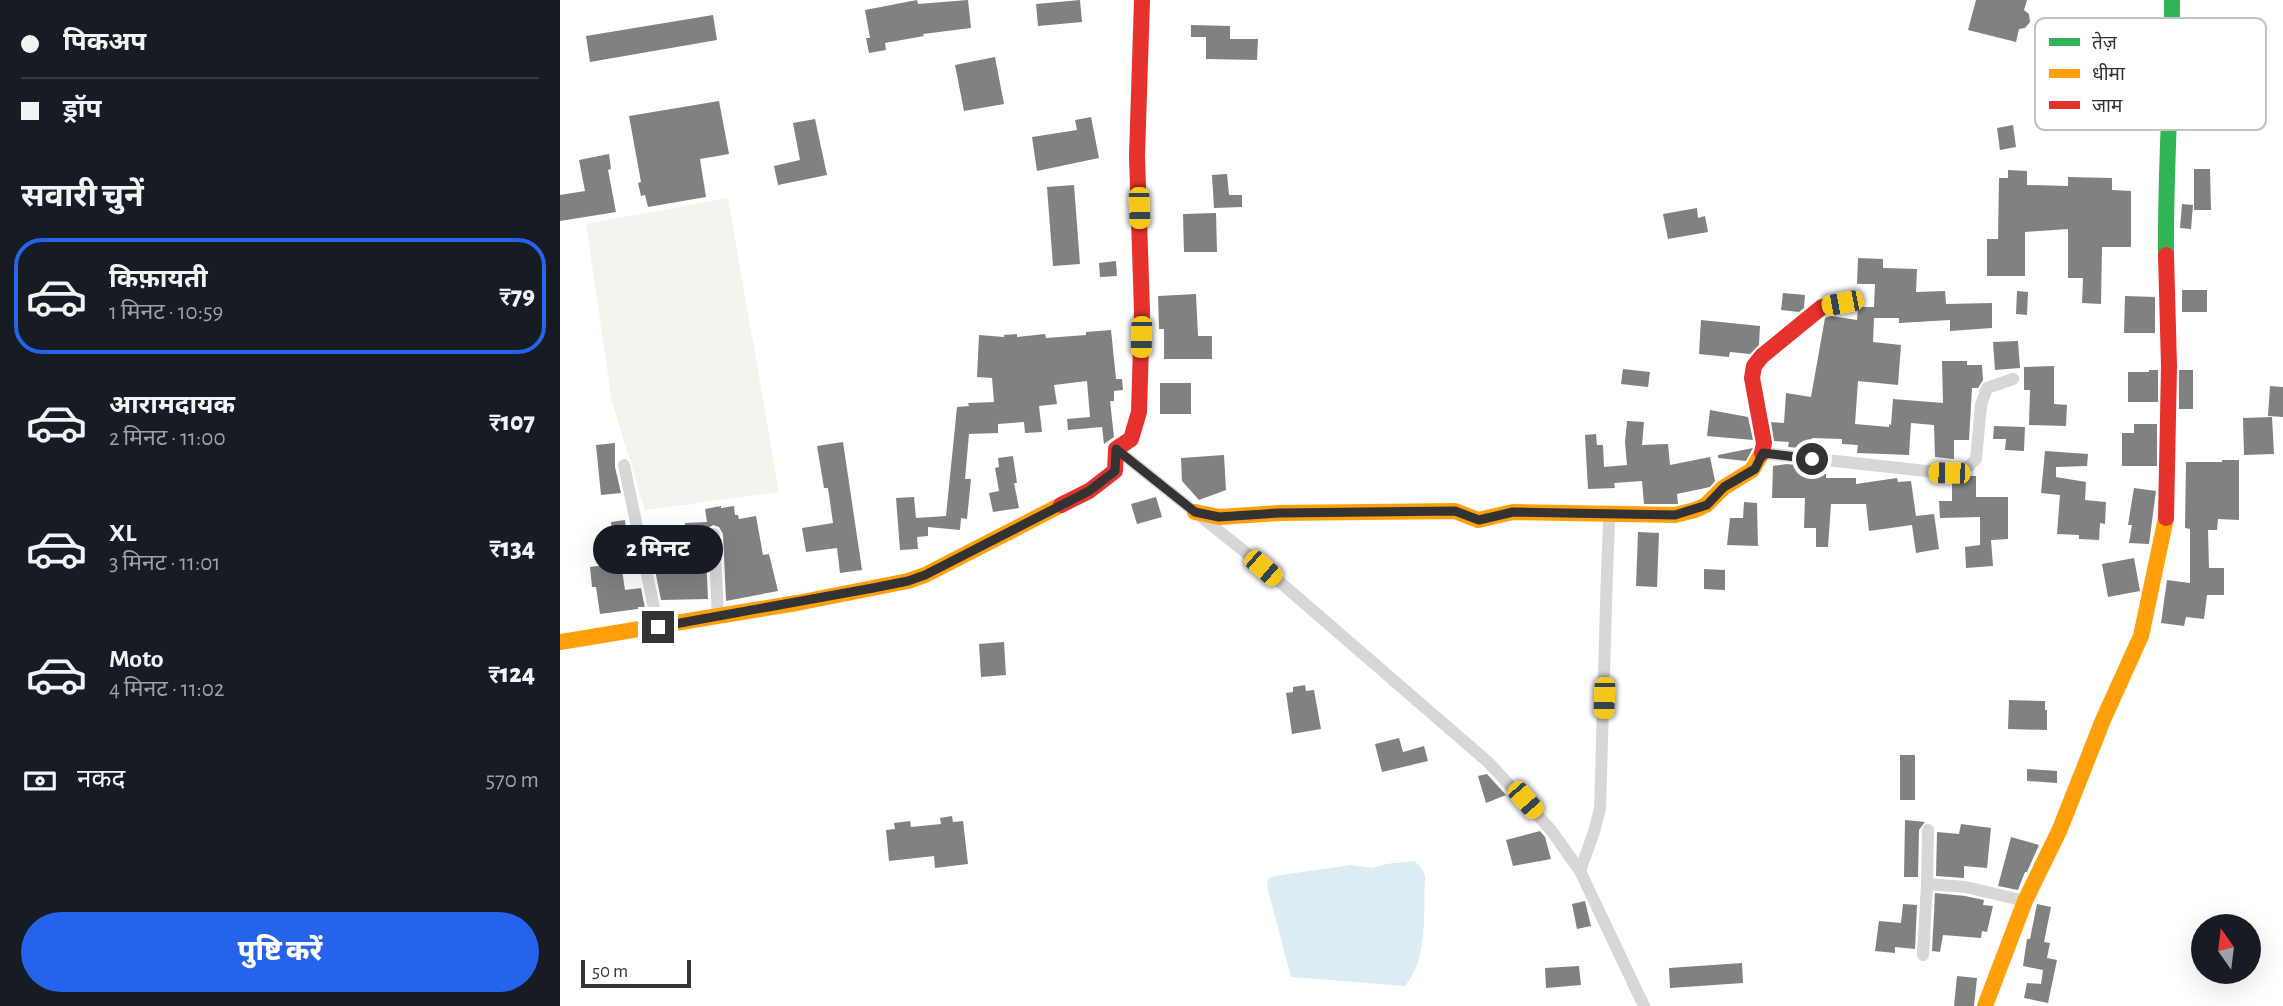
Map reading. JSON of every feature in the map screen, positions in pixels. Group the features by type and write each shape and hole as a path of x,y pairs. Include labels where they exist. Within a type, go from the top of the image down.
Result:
{"street":[{"path":"1116,449 1131,439 1139,411 1142,312 1137,156 1142,0"},
{"path":"2172,0 2172,18"},
{"path":"1985,1006 2025,901 2060,829 2103,720 2141,636 2166,516 2169,366 2165,191 2169,130"},
{"path":"1195,512 1219,517 1279,513 1455,511 1479,520 1513,512 1675,515 1699,509 1707,505 1724,487 1755,469 1763,453 1752,378 1754,366 1762,356 1822,307 1842,303"},
{"path":"1763,453 1935,472 1960,470 1976,459 1980,405 1987,388 2012,379"},
{"path":"1116,449 1244,551 1488,762 1551,830 1580,871 1644,1006"},
{"path":"560,642 658,627 908,581 925,575 1089,491 1115,471 1116,449"},
{"path":"624,465 658,627"},
{"path":"1580,871 1600,809 1606,572 1611,513"},
{"path":"714,534 718,616"},
{"path":"1923,955 1928,830"},
{"path":"1927,884 1966,887 2025,901"}],"shaded area":[{"path":"728,198 779,492 645,510 612,402 586,224"},
{"path":"1415,861 1425,877 1423,934 1418,962 1405,986 1291,977 1267,886 1268,879 1351,865 1372,868"}],"building":[{"path":"917,0 918,4 968,0 971,28 923,34 924,36 885,43 886,50 869,53 866,38 870,38 865,10"},
{"path":"1080,0 1082,22 1038,26 1036,4"},
{"path":"1976,0 2027,0 2024,10 2029,14 2030,22 2025,28 2019,29 2016,42 1968,30"},
{"path":"713,15 717,40 590,62 586,36"},
{"path":"1191,25 1230,26 1230,39 1258,39 1257,60 1206,59 1206,37 1191,37"},
{"path":"995,57 1004,104 964,111 955,65"},
{"path":"719,101 729,154 700,159 706,197 648,207 645,195 641,196 638,183 641,182 629,116"},
{"path":"1091,117 1099,158 1037,171 1032,137 1077,130 1075,120"},
{"path":"815,119 827,175 778,185 774,166 800,160 793,123"},
{"path":"2013,125 2016,147 2000,150 1997,128"},
{"path":"609,154 611,169 608,170 616,212 560,221 560,195 585,191 579,160"},
{"path":"2194,169 2210,169 2211,210 2194,210"},
{"path":"2008,170 2027,171 2027,185 2068,186 2068,177 2112,178 2112,190 2131,191 2131,247 2102,247 2101,304 2082,303 2083,278 2068,278 2068,229 2025,232 2025,276 1987,276 1987,239 1998,239 1999,178 2008,178"},
{"path":"1227,174 1229,195 1242,195 1242,207 1214,208 1212,175"},
{"path":"1074,185 1080,264 1053,266 1047,187"},
{"path":"2182,204 2193,205 2191,229 2180,228"},
{"path":"1697,208 1698,218 1705,216 1708,232 1668,239 1663,214"},
{"path":"1216,213 1217,252 1184,252 1183,214"},
{"path":"1858,258 1883,259 1883,268 1917,269 1916,292 1945,291 1946,304 1992,303 1992,328 1950,331 1950,320 1899,323 1899,318 1874,318 1873,342 1901,345 1898,385 1858,381 1855,424 1889,427 1893,399 1943,403 1942,361 1967,361 1967,365 1982,365 1983,380 1978,388 1972,388 1969,440 1954,440 1954,459 1935,457 1934,425 1911,423 1909,455 1857,453 1858,445 1842,444 1842,439 1812,438 1811,449 1788,447 1789,442 1774,441 1771,422 1784,423 1786,393 1811,397 1825,318 1831,316 1857,320 1858,307 1874,307 1875,284 1857,284"},
{"path":"1116,261 1117,276 1100,277 1099,263"},
{"path":"2182,290 2207,290 2207,312 2182,312"},
{"path":"2017,291 2028,292 2027,315 2016,314"},
{"path":"1783,293 1805,295 1804,308 1799,312 1781,310"},
{"path":"1196,294 1198,336 1212,336 1212,359 1164,359 1164,329 1159,329 1158,296"},
{"path":"2125,296 2155,297 2155,333 2124,333"},
{"path":"1701,320 1760,326 1759,345 1750,354 1730,352 1729,357 1699,354"},
{"path":"1111,330 1116,379 1122,379 1123,390 1114,391 1114,401 1110,401 1114,437 1104,444 1102,427 1068,430 1067,419 1090,417 1087,381 1054,385 1057,404 1039,406 1042,432 1025,433 1024,422 998,424 998,433 969,434 965,479 971,479 967,519 961,518 960,530 928,527 928,536 917,537 918,549 900,550 896,498 914,497 916,518 946,516 957,407 969,406 968,403 994,402 992,378 977,377 979,335 1004,337 1017,334 1017,337 1045,334 1046,338"},
{"path":"2018,341 2020,368 1995,370 1993,342"},
{"path":"2054,366 2054,404 2067,405 2066,426 2029,425 2030,390 2024,390 2024,367"},
{"path":"1623,369 1650,372 1648,387 1621,384"},
{"path":"2158,370 2158,402 2128,402 2128,372"},
{"path":"2179,370 2193,370 2193,409 2179,409"},
{"path":"1160,383 1191,383 1191,414 1160,414"},
{"path":"2270,386 2283,387 2283,417 2268,416"},
{"path":"1710,410 1748,417 1753,440 1707,436"},
{"path":"2272,417 2274,454 2244,455 2243,418"},
{"path":"1627,421 1644,422 1642,445 1668,444 1670,465 1710,457 1715,481 1710,487 1677,494 1678,504 1644,504 1642,481 1614,483 1615,488 1588,489 1585,435 1596,434 1597,445 1603,445 1604,467 1627,465"},
{"path":"2134,424 2157,424 2157,466 2122,466 2122,433 2134,433"},
{"path":"1994,426 2025,427 2024,451 2005,450 2006,439 1993,439"},
{"path":"843,442 862,570 840,573 837,548 806,552 802,528 833,523 828,488 824,488 817,446"},
{"path":"615,443 615,467 621,493 601,495 596,445"},
{"path":"1753,448 1746,461 1718,458 1718,455"},
{"path":"2045,451 2088,454 2087,466 2056,467 2056,477 2086,482 2085,500 2106,502 2105,524 2100,523 2099,540 2079,539 2079,535 2057,534 2060,495 2041,493"},
{"path":"1224,455 1226,490 1199,500 1182,481 1181,458"},
{"path":"1013,456 1017,483 1014,483 1019,508 993,512 989,493 999,491 995,468 999,467 998,458"},
{"path":"2239,460 2239,520 2218,519 2217,530 2208,530 2209,568 2224,568 2224,595 2207,595 2204,619 2186,617 2184,626 2161,623 2167,580 2190,583 2190,529 2185,528 2186,462"},
{"path":"1787,464 1826,469 1826,478 1856,478 1856,484 1897,478 1898,482 1911,481 1916,516 1934,514 1939,549 1916,553 1912,525 1869,531 1866,504 1831,504 1828,547 1816,547 1816,528 1804,528 1805,498 1772,498 1773,466"},
{"path":"1976,476 1976,497 2008,497 2008,539 1991,540 1993,566 1966,568 1965,547 1980,545 1980,517 1940,518 1939,501 1952,501 1952,479"},
{"path":"2134,488 2156,491 2149,544 2129,543 2132,525 2128,525"},
{"path":"1156,497 1162,517 1137,524 1131,504"},
{"path":"1744,502 1757,503 1758,546 1727,545 1730,518 1743,518"},
{"path":"734,506 735,515 738,515 739,519 756,516 763,555 769,554 778,591 726,601 723,534 719,527 713,525 705,534 708,599 661,600 655,557 686,555 685,523 707,522 705,509"},
{"path":"625,520 627,540 613,542 611,522"},
{"path":"1638,532 1659,533 1657,587 1636,586"},
{"path":"2134,558 2140,591 2108,597 2102,564"},
{"path":"621,563 625,590 641,588 645,608 600,614 596,587 592,587 590,567"},
{"path":"1704,569 1725,570 1725,590 1704,589"},
{"path":"1004,642 1006,675 981,677 979,644"},
{"path":"1305,685 1306,691 1314,690 1321,729 1292,734 1286,693 1293,692 1293,687"},
{"path":"2009,700 2045,701 2047,730 2008,729"},
{"path":"1399,738 1403,752 1424,746 1428,761 1382,772 1375,744"},
{"path":"1900,755 1915,755 1915,800 1900,800"},
{"path":"2027,769 2057,771 2057,783 2027,781"},
{"path":"1487,774 1506,795 1486,803 1478,776"},
{"path":"952,816 953,822 963,821 968,864 935,868 934,856 889,861 886,830 895,829 894,823 910,821 911,827 941,824 940,818"},
{"path":"1905,820 1925,822 1919,830 1918,877 1904,877"},
{"path":"1961,824 1991,828 1987,868 1964,866 1964,878 1936,876 1937,832 1959,834"},
{"path":"1540,831 1545,837 1551,859 1513,866 1506,840"},
{"path":"2011,837 2039,845 2018,890 1998,886"},
{"path":"1935,893 1984,900 1983,905 1993,906 1987,932 1982,931 1981,938 1943,935 1940,952 1932,951"},
{"path":"1585,901 1591,926 1577,929 1572,904"},
{"path":"1903,904 1917,905 1915,949 1895,947 1895,953 1875,951 1879,921 1901,923"},
{"path":"2037,904 2051,907 2044,942 2050,943 2047,958 2057,960 2048,1003 2024,998 2027,983 2041,984 2043,970 2023,966"},
{"path":"1742,963 1743,983 1670,988 1669,968"},
{"path":"1579,966 1581,985 1546,988 1545,968"},
{"path":"1957,976 1977,978 1974,1006 1954,1006"}],"traffic: fast":[{"path":"2172,0 2172,18"},
{"path":"2166,255 2169,130"}],"traffic: slow":[{"path":"1195,512 1219,517 1279,513 1455,511 1478,520 1513,512 1675,515 1706,505 1723,488 1752,470 1762,453"},
{"path":"560,642 797,603 908,581 925,575 1061,505"},
{"path":"1985,1006 2025,901 2060,829 2103,720 2141,636 2166,518"}],"traffic: jam":[{"path":"1061,505 1089,491 1115,471 1116,449 1131,439 1139,412 1142,312 1137,156 1142,0"},
{"path":"2166,255 2169,366 2166,518"},
{"path":"1762,453 1764,443 1752,378 1754,366 1762,356 1822,307 1842,303"}],"route":[{"path":"658,627 797,603 908,581 925,575 1089,491 1115,471 1116,449 1195,512 1219,517 1279,513 1455,511 1479,520 1513,512 1675,515 1707,505 1724,487 1755,469 1763,453 1812,459"}]}
